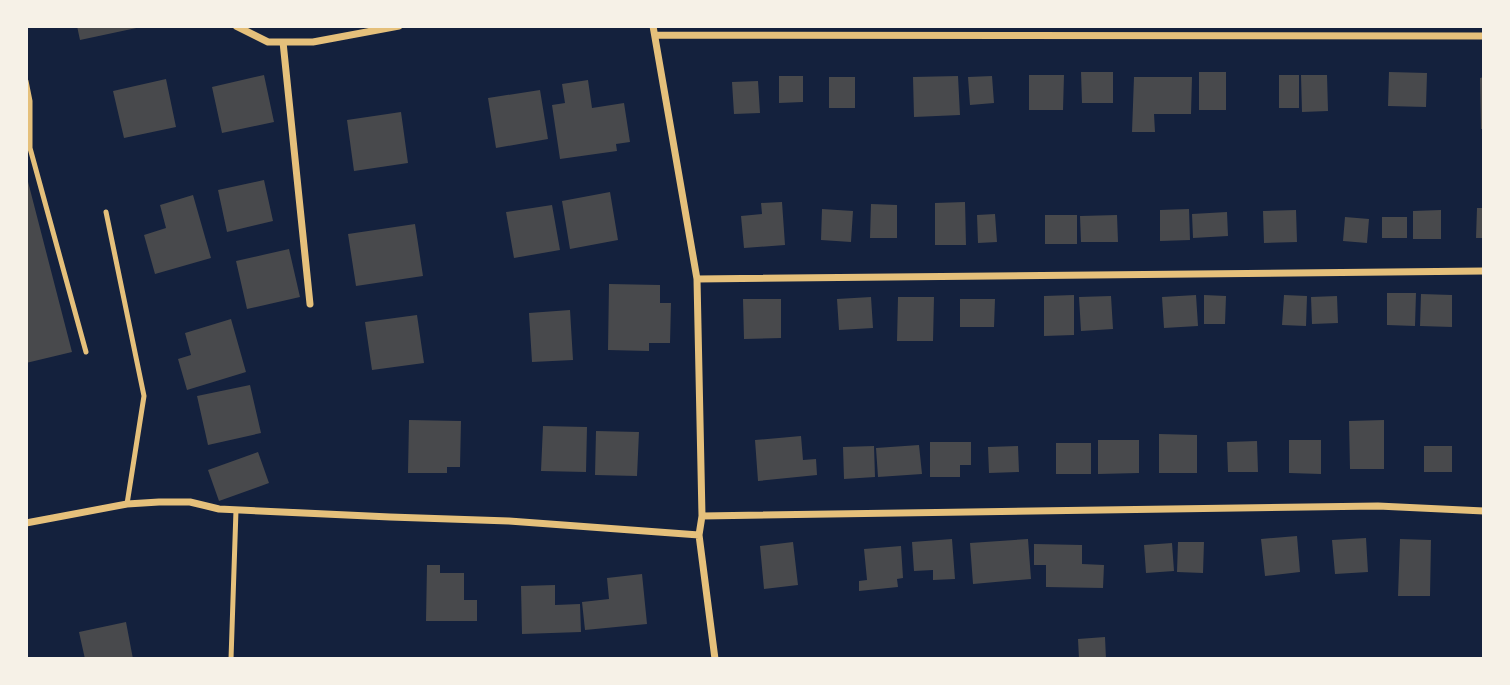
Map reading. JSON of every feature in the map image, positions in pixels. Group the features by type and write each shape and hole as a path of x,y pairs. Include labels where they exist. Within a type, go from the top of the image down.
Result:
{"street":[{"path":"236,26 268,42 313,42 399,26"},
{"path":"715,659 699,535 702,516 697,279 654,30 1484,36"},
{"path":"283,42 310,304"},
{"path":"697,279 1484,271"},
{"path":"26,523 127,505 190,502 219,509 509,521 699,535"},
{"path":"702,516 1378,506 1484,511"}],"lane":[{"path":"26,82 30,101 30,148 86,352"},
{"path":"106,212 144,396 127,505"},
{"path":"231,659 236,510"}],"building":[{"path":"77,26 141,26 141,27 80,40"},
{"path":"1081,72 1113,72 1113,103 1082,103"},
{"path":"1199,72 1226,72 1226,110 1199,110"},
{"path":"1389,72 1427,73 1426,107 1388,106"},
{"path":"264,75 274,122 222,133 212,87"},
{"path":"1029,75 1064,75 1063,110 1029,110"},
{"path":"1279,75 1299,75 1299,108 1279,108"},
{"path":"1301,75 1327,75 1328,111 1302,112"},
{"path":"779,76 803,76 803,102 779,103"},
{"path":"958,76 960,115 914,117 913,77"},
{"path":"992,76 994,103 970,105 968,77"},
{"path":"829,77 855,77 855,108 829,108"},
{"path":"1134,77 1192,77 1191,114 1154,114 1155,132 1132,132"},
{"path":"1484,77 1484,129 1481,129 1480,78"},
{"path":"166,79 176,127 124,138 113,91"},
{"path":"588,80 592,108 624,103 630,142 616,144 617,151 560,159 552,105 565,103 562,84"},
{"path":"758,81 760,113 734,114 732,82"},
{"path":"540,90 548,139 496,148 488,98"},
{"path":"401,112 408,163 354,171 347,120"},
{"path":"26,174 72,352 26,363"},
{"path":"264,180 273,221 227,232 218,190"},
{"path":"610,192 618,240 570,249 562,201"},
{"path":"193,195 211,258 155,274 144,235 166,228 160,205"},
{"path":"782,202 785,245 744,248 741,216 762,214 761,203"},
{"path":"965,202 966,245 935,245 935,203"},
{"path":"871,204 897,205 897,238 870,238"},
{"path":"552,205 560,250 514,258 506,212"},
{"path":"1477,208 1484,208 1484,238 1476,238"},
{"path":"822,209 853,211 851,242 821,240"},
{"path":"1189,209 1190,240 1160,241 1160,210"},
{"path":"1296,210 1297,242 1264,243 1263,211"},
{"path":"1441,210 1441,239 1413,239 1413,211"},
{"path":"1227,212 1228,236 1193,238 1192,214"},
{"path":"995,214 997,242 978,243 977,215"},
{"path":"1045,215 1077,215 1077,244 1045,244"},
{"path":"1117,215 1118,242 1081,242 1080,216"},
{"path":"1345,217 1369,219 1367,243 1343,241"},
{"path":"1382,217 1407,217 1407,238 1382,238"},
{"path":"415,224 423,276 356,286 348,234"},
{"path":"289,249 300,297 247,309 236,261"},
{"path":"609,284 660,285 660,303 671,303 670,343 649,343 649,351 608,350"},
{"path":"1387,293 1416,293 1415,326 1387,325"},
{"path":"1421,294 1452,295 1452,327 1420,326"},
{"path":"1074,295 1074,335 1044,336 1044,296"},
{"path":"1196,295 1198,326 1164,328 1162,297"},
{"path":"1204,295 1226,296 1225,324 1204,324"},
{"path":"1284,295 1307,296 1306,326 1282,325"},
{"path":"1111,296 1113,329 1081,331 1079,297"},
{"path":"1337,296 1338,323 1312,324 1311,297"},
{"path":"871,297 873,328 839,330 837,299"},
{"path":"898,297 934,297 933,341 897,341"},
{"path":"743,299 781,299 781,338 744,339"},
{"path":"960,299 995,299 994,327 960,327"},
{"path":"570,310 573,360 532,362 529,313"},
{"path":"417,315 424,363 372,370 365,322"},
{"path":"231,319 246,372 187,390 178,359 191,355 185,333"},
{"path":"250,385 261,433 208,445 197,396"},
{"path":"409,420 461,421 460,467 447,467 447,473 408,473"},
{"path":"1384,420 1384,469 1350,469 1349,421"},
{"path":"543,426 587,427 586,472 541,471"},
{"path":"596,431 639,432 637,476 595,475"},
{"path":"1159,434 1197,435 1197,473 1159,473"},
{"path":"801,436 803,460 816,459 817,475 758,481 755,440"},
{"path":"1098,440 1139,440 1139,473 1098,474"},
{"path":"1289,440 1321,440 1321,474 1289,473"},
{"path":"1257,441 1258,472 1228,472 1227,442"},
{"path":"930,442 971,442 971,465 960,465 960,477 930,477"},
{"path":"1056,443 1091,443 1091,474 1056,474"},
{"path":"919,445 922,474 878,477 876,448"},
{"path":"874,446 875,477 844,479 843,447"},
{"path":"1018,446 1019,472 989,473 988,447"},
{"path":"1424,446 1452,446 1452,472 1424,472"},
{"path":"258,452 269,483 219,501 208,470"},
{"path":"1297,536 1300,572 1265,576 1261,539"},
{"path":"1366,538 1368,572 1335,574 1332,540"},
{"path":"952,539 955,579 933,580 933,570 914,571 912,542"},
{"path":"1028,539 1031,579 973,584 970,543"},
{"path":"1400,539 1431,540 1430,596 1398,596"},
{"path":"793,542 798,585 764,589 760,546"},
{"path":"1178,542 1204,542 1203,573 1177,572"},
{"path":"1172,543 1174,571 1146,573 1144,545"},
{"path":"1034,544 1082,545 1082,564 1104,565 1103,588 1046,587 1046,565 1034,565"},
{"path":"901,546 903,578 897,579 898,587 859,591 859,581 867,580 864,549"},
{"path":"427,565 440,565 440,573 464,573 464,600 477,600 477,621 426,621"},
{"path":"642,574 647,624 585,630 582,602 609,599 607,578"},
{"path":"555,585 555,605 580,604 581,632 522,634 521,586"},
{"path":"126,622 133,659 85,659 79,632"},
{"path":"1105,637 1106,659 1079,659 1078,639"}]}
